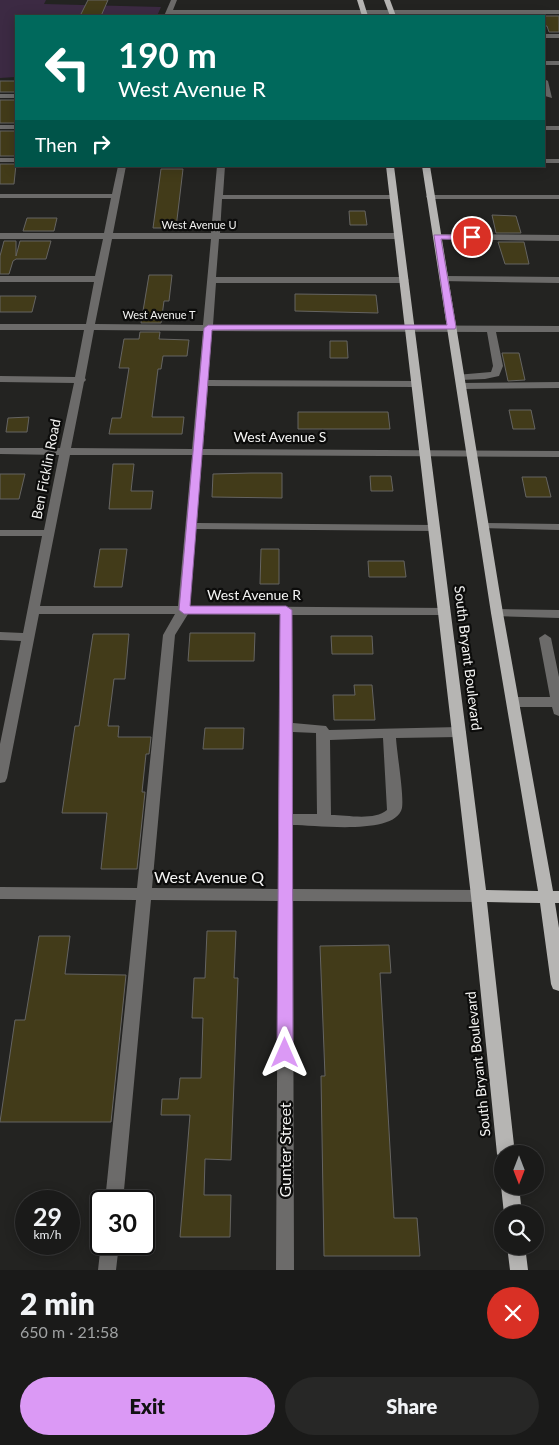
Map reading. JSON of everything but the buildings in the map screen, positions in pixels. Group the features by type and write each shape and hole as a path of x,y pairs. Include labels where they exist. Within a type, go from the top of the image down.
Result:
{"main road":[{"path":"360,0 364,14"},
{"path":"387,0 392,14"},
{"name":"South Bryant Boulevard","path":"390,167 479,896 505,1145"},
{"path":"426,167 497,614 553,897 559,984"},
{"path":"479,896 553,897"},
{"path":"517,1255 518,1270"}],"street":[{"path":"174,0 168,14 559,12"},
{"path":"545,36 559,36"},
{"path":"545,63 559,63"},
{"path":"0,96 15,96"},
{"path":"546,96 559,96"},
{"path":"0,127 15,127"},
{"path":"545,128 559,128"},
{"path":"0,160 15,160"},
{"path":"545,161 559,161"},
{"name":"Ben Ficklin Road","path":"0,778 3,753 29,637 122,167"},
{"path":"115,1190 169,635 184,610 222,167"},
{"path":"0,196 116,196"},
{"path":"219,197 394,197"},
{"path":"430,197 559,198"},
{"name":"West Avenue U","path":"0,236 399,236"},
{"path":"437,237 559,238"},
{"path":"0,279 100,279"},
{"path":"444,279 559,280"},
{"path":"212,280 404,280"},
{"name":"West Avenue T","path":"0,327 452,327 559,329"},
{"path":"461,381 495,374 498,366 491,328"},
{"path":"0,379 81,380"},
{"path":"461,381 559,385"},
{"path":"203,383 416,384"},
{"name":"West Avenue S","path":"0,451 559,454"},
{"path":"192,526 434,528"},
{"path":"484,526 559,527"},
{"path":"0,533 50,533"},
{"name":"West Avenue R","path":"34,610 444,610"},
{"name":"Gunter Street","path":"285,1270 286,610"},
{"path":"497,614 559,614"},
{"path":"0,636 29,637"},
{"path":"514,702 558,707 545,638"},
{"path":"285,727 321,729 324,735 324,820"},
{"path":"324,735 459,732"},
{"path":"285,819 373,821 386,819 393,814 395,807 389,734"},
{"name":"West Avenue Q","path":"0,893 479,896"},
{"path":"107,1270 109,1255"}],"shaded area":[{"path":"0,0 46,0 44,4 161,7 157,15 15,15 15,77 0,78"}],"route":[{"path":"285,1053 286,610 184,610 208,328 452,327 437,237 472,237"}]}
